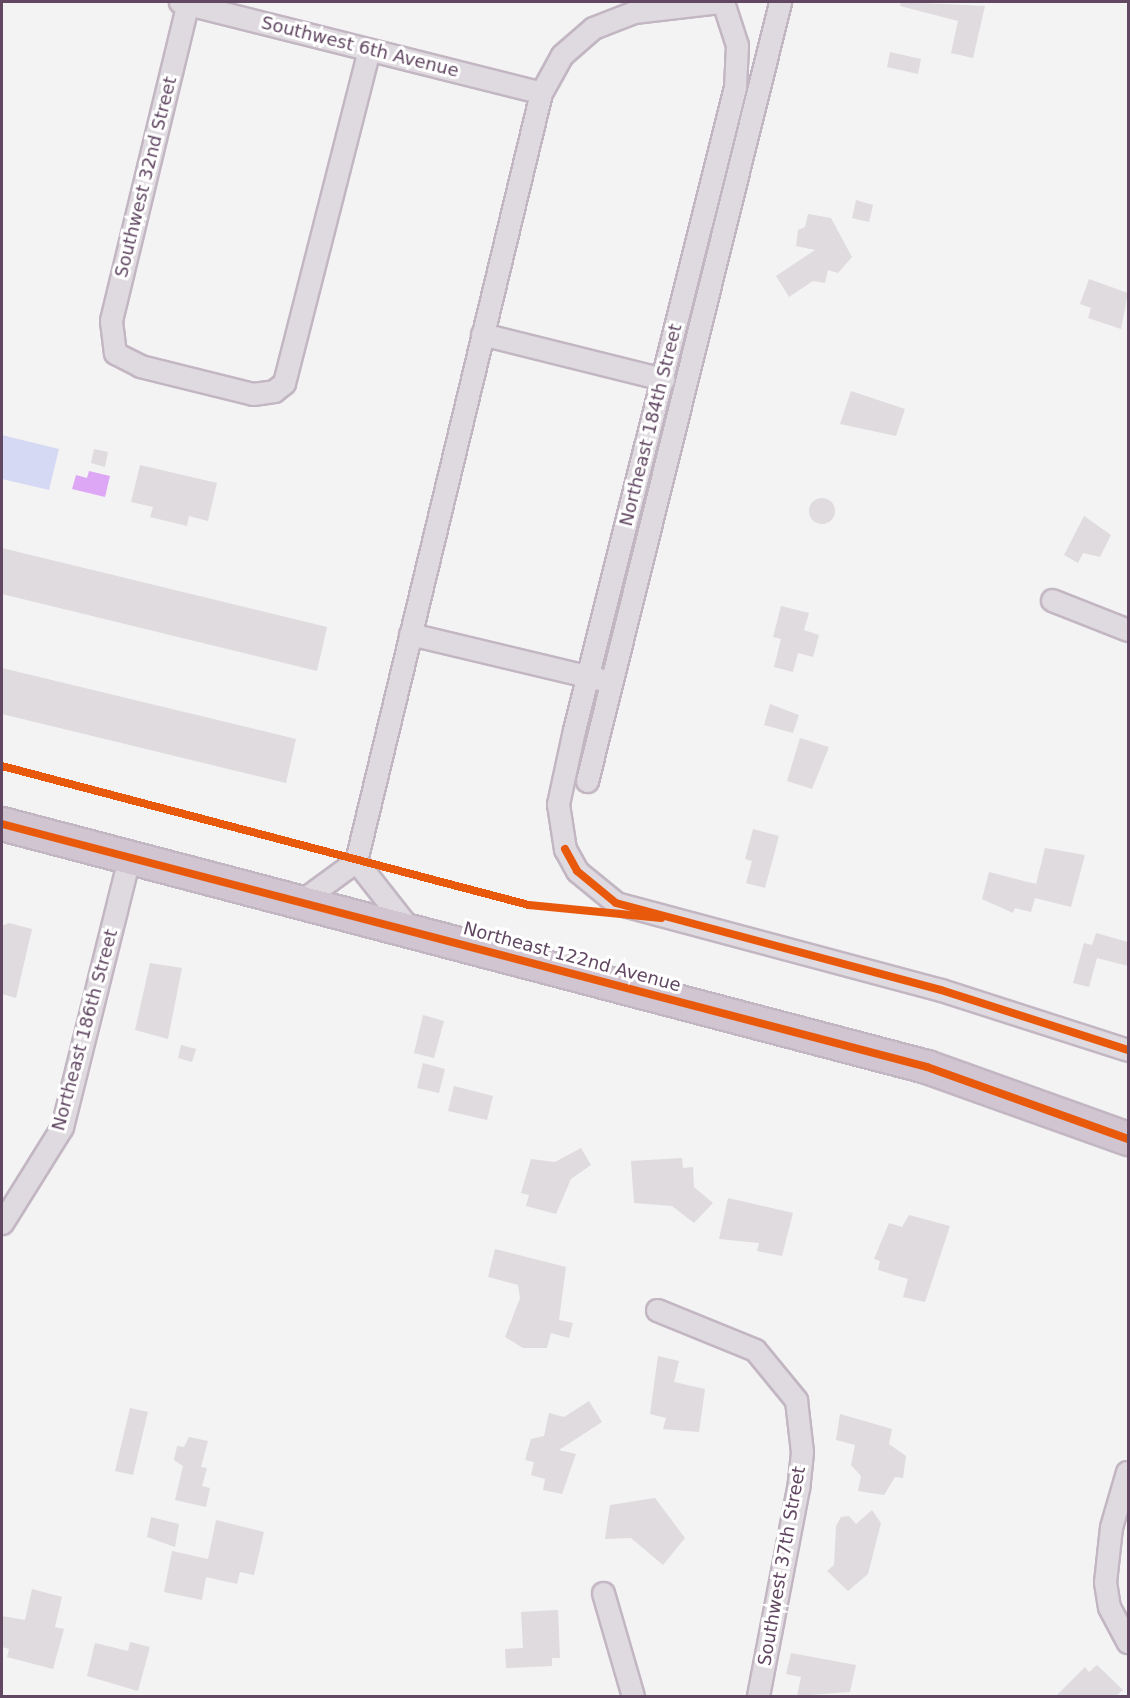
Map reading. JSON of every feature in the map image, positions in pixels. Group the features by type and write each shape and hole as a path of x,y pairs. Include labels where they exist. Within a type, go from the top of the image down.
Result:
{"highway":[{"name":"Northeast 122nd Avenue","path":"2,824 927,1067 1128,1139"}],"street":[{"name":"Southwest 6th Avenue","path":"185,2 540,93"},
{"name":"Southwest 32nd Street","path":"185,2 111,321 115,354 140,366 253,394 274,391 284,383 369,50"},
{"path":"300,902 356,861 540,93 562,55 593,28 634,12 721,2"},
{"name":"Northeast 184th Street","path":"721,2 737,45 735,87 587,676 558,804 565,849 577,871 616,903 941,990 1128,1050"},
{"name":"Northeast 184th Street","path":"587,781 780,2"},
{"path":"483,334 663,379"},
{"path":"1052,600 1128,630"},
{"path":"410,634 612,682"},
{"name":"Northeast 186th Street","path":"2,1223 62,1126 129,858"},
{"path":"356,861 411,931"},
{"name":"Southwest 37th Street","path":"657,1310 755,1350 796,1400 802,1452 798,1488 758,1696"},
{"path":"1127,1472 1111,1527 1105,1582 1110,1607 1128,1642"},
{"path":"603,1593 633,1696"}],"shaded area":[{"path":"2,435 59,449 49,490 2,479"},
{"path":"89,471 110,476 105,497 72,489 76,475 87,478"}],"building":[{"path":"901,2 985,6 973,58 951,53 958,21 900,6"},
{"path":"890,52 921,59 918,74 887,67"},
{"path":"856,200 873,205 869,222 852,218"},
{"path":"808,214 831,218 852,257 838,273 828,270 825,283 813,281 789,297 776,276 815,250 796,246 798,230 805,227"},
{"path":"1089,279 1128,293 1121,329 1088,318 1091,308 1080,304"},
{"path":"851,391 905,409 896,436 840,424"},
{"path":"94,449 108,452 105,467 91,463"},
{"path":"140,465 217,483 208,521 189,516 187,526 150,517 153,507 131,502"},
{"path":"822,498 831,502 835,511 831,520 822,524 813,520 809,511 813,502"},
{"path":"1084,516 1111,535 1100,557 1083,553 1078,563 1064,555"},
{"path":"2,548 327,627 317,671 2,594"},
{"path":"781,606 809,613 804,630 819,635 813,657 798,653 793,672 774,667 781,639 773,637"},
{"path":"2,668 296,739 286,783 2,714"},
{"path":"770,704 799,715 793,733 764,725"},
{"path":"800,738 829,747 812,789 787,781"},
{"path":"753,829 779,836 765,888 746,883 752,861 745,859"},
{"path":"1045,848 1085,855 1071,907 1035,898 1031,912 1015,908 1013,913 982,899 989,872 1036,884"},
{"path":"9,923 32,929 16,998 2,994 2,926"},
{"path":"1096,933 1128,942 1128,966 1097,958 1089,987 1073,983 1084,943 1092,945"},
{"path":"150,963 182,968 168,1039 135,1030"},
{"path":"423,1015 444,1021 434,1058 414,1053"},
{"path":"181,1045 196,1049 192,1062 178,1058"},
{"path":"423,1063 445,1069 439,1093 417,1088"},
{"path":"454,1086 493,1096 487,1120 448,1111"},
{"path":"581,1148 591,1165 571,1179 556,1214 526,1206 529,1195 521,1193 531,1159 555,1162"},
{"path":"682,1158 683,1168 693,1167 694,1187 713,1203 694,1223 672,1206 634,1203 631,1161"},
{"path":"728,1198 793,1213 782,1256 757,1251 759,1243 719,1239"},
{"path":"909,1215 950,1226 925,1302 903,1297 908,1279 878,1270 880,1261 874,1259 889,1223 902,1227"},
{"path":"495,1249 566,1267 559,1320 573,1323 569,1338 551,1333 547,1348 523,1348 505,1337 520,1298 518,1285 488,1277"},
{"path":"658,1356 679,1361 674,1382 705,1389 699,1432 663,1429 666,1418 650,1414"},
{"path":"589,1401 602,1422 559,1450 576,1454 562,1494 543,1490 545,1479 531,1475 534,1462 525,1460 531,1439 544,1436 549,1413 564,1417"},
{"path":"130,1408 148,1412 133,1475 115,1471"},
{"path":"840,1414 892,1429 889,1444 906,1456 903,1478 895,1477 884,1495 858,1491 861,1476 851,1465 855,1445 836,1440"},
{"path":"189,1437 208,1441 201,1467 207,1468 202,1486 210,1488 206,1507 175,1500 183,1466 174,1460 177,1446 184,1447"},
{"path":"655,1498 685,1538 663,1565 631,1538 605,1539 610,1505"},
{"path":"872,1510 881,1523 868,1574 848,1591 827,1571 834,1565 836,1526 841,1517 849,1516 856,1524"},
{"path":"151,1517 179,1524 175,1547 147,1537"},
{"path":"216,1520 264,1532 254,1575 240,1572 237,1584 206,1577 202,1600 164,1592 172,1551 208,1559"},
{"path":"32,1589 62,1597 55,1627 64,1629 53,1669 7,1657 9,1649 2,1647 2,1616 25,1620"},
{"path":"558,1610 560,1658 552,1658 552,1666 506,1668 505,1649 523,1648 521,1612"},
{"path":"130,1642 150,1647 138,1691 87,1676 95,1643 128,1651"},
{"path":"791,1653 856,1665 850,1692 797,1696 801,1677 786,1674"},
{"path":"1097,1665 1123,1690 1116,1696 1056,1696 1085,1667 1089,1672"}],"cycle path":[{"path":"2,766 529,905 661,918"},
{"path":"2,824 927,1067 1128,1139"},
{"path":"565,849 577,871 616,903 941,990 1128,1050"}]}
